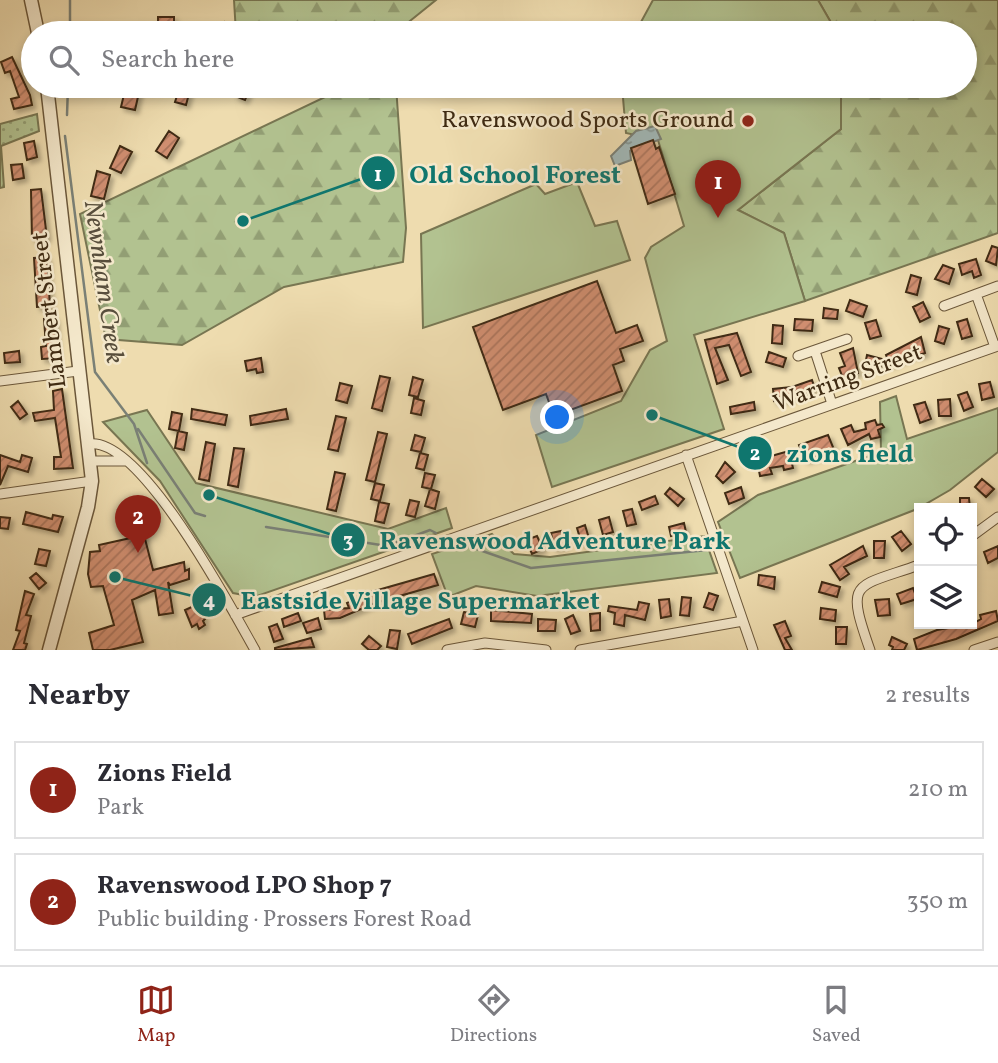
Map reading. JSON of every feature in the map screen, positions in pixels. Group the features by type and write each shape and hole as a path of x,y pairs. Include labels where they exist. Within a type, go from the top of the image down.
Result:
{"street":[{"path":"32,0 36,21"},
{"name":"Lambert Street","path":"48,98 92,481 88,507 49,650"},
{"path":"944,306 998,286"},
{"path":"976,294 997,346"},
{"path":"798,356 847,339"},
{"name":"Warring Street","path":"235,615 997,346"},
{"path":"815,351 832,404"},
{"path":"0,381 78,371"},
{"path":"89,444 96,443 116,450 166,503 255,650"},
{"path":"686,455 753,650"},
{"path":"91,461 124,461"},
{"path":"0,494 92,481"},
{"path":"977,532 998,517"},
{"path":"870,650 857,612 855,601 858,592 866,584 916,566"},
{"path":"580,650 743,621"},
{"path":"447,650 485,642 546,650"},
{"path":"974,650 998,642"}],"green space":[{"path":"234,0 436,0 410,21 235,21"},
{"path":"653,0 818,0 830,21 642,21"},
{"path":"818,0 998,0 998,233 805,301 784,233 738,210 841,129 841,98 977,98 977,21 830,21"},
{"path":"323,98 397,98 406,228 403,262 284,287 182,345 106,339 80,214"},
{"path":"623,98 841,98 841,129 738,210 784,233 805,301 694,335 724,429 552,487 536,435 621,401 650,350 667,341 645,258 651,247 684,226 658,140 626,133"},
{"path":"37,114 39,131 1,146 4,187 0,188 0,124"},
{"path":"577,182 595,226 617,221 630,260 423,328 421,234 536,184 545,194"},
{"path":"896,396 907,439 998,408 998,452 950,490 927,503 914,503 914,510 740,578 718,522 758,495 881,452 880,402"},
{"path":"147,410 196,483 388,529 446,508 452,528 254,597 233,593 160,481 103,422"},
{"path":"492,534 514,554 550,557 704,536 717,573 537,596 476,586 448,597 432,554"}],"water":[{"path":"655,126 661,139 630,151 631,160 615,166 611,156 636,131"}],"building":[{"path":"158,17 174,17 174,21 158,21"},
{"path":"12,57 21,76 21,98 31,98 32,105 14,109 11,99 19,97 10,71 5,73 1,62"},
{"path":"123,98 138,98 135,110 121,107"},
{"path":"176,98 188,98 186,105 175,102"},
{"path":"169,131 179,138 167,158 156,151"},
{"path":"653,140 656,149 659,147 675,194 648,204 631,148"},
{"path":"34,141 37,157 27,160 24,143"},
{"path":"120,146 132,152 121,173 110,168"},
{"path":"22,164 24,178 13,180 11,165"},
{"path":"97,171 110,175 104,199 91,196"},
{"path":"41,189 47,238 32,239 31,190"},
{"path":"992,246 998,248 996,265 986,261"},
{"path":"47,257 50,306 37,307 34,258"},
{"path":"976,259 981,275 974,278 972,271 962,275 959,264"},
{"path":"943,265 954,269 949,284 935,279"},
{"path":"911,275 921,278 917,295 906,292"},
{"path":"597,281 616,333 637,325 643,341 620,349 624,361 613,365 622,391 554,416 546,394 503,410 473,327"},
{"path":"850,300 867,306 863,317 846,311"},
{"path":"923,302 930,317 920,322 913,307"},
{"path":"824,308 838,310 837,319 823,318"},
{"path":"55,318 57,358 42,359 41,347 46,346 44,319"},
{"path":"795,319 813,320 812,331 794,330"},
{"path":"967,319 972,336 962,339 957,322"},
{"path":"876,320 881,336 870,339 865,323"},
{"path":"773,325 783,326 782,344 772,343"},
{"path":"939,326 949,329 944,344 935,341"},
{"path":"737,333 751,372 741,376 729,345 715,348 728,380 717,384 705,340"},
{"path":"921,337 925,353 915,354 890,365 886,355"},
{"path":"853,348 858,373 843,378 839,368 845,366 840,353"},
{"path":"19,351 20,362 5,363 4,353"},
{"path":"769,352 786,358 783,367 766,362"},
{"path":"867,355 882,359 880,369 865,365"},
{"path":"261,358 263,372 257,373 256,369 247,371 245,361"},
{"path":"380,376 390,378 382,411 372,408"},
{"path":"413,377 423,380 418,397 409,395"},
{"path":"812,380 815,389 774,401 773,389 792,387"},
{"path":"990,382 994,397 982,400 979,384"},
{"path":"340,383 352,386 347,403 336,400"},
{"path":"62,389 73,468 54,469 54,457 61,457 55,418 35,421 33,413 54,410 53,391"},
{"path":"967,392 973,407 964,411 958,395"},
{"path":"414,398 424,401 421,415 411,413"},
{"path":"950,399 951,416 939,416 938,400"},
{"path":"18,401 27,414 20,419 11,407"},
{"path":"754,402 755,410 731,414 730,407"},
{"path":"925,402 931,419 920,423 914,405"},
{"path":"192,409 227,415 225,425 191,419"},
{"path":"286,409 288,419 251,425 250,416"},
{"path":"172,412 182,414 179,431 169,429"},
{"path":"336,416 346,418 338,451 328,449"},
{"path":"875,420 877,425 882,424 884,427 878,430 880,437 871,439 869,434 848,445 841,429 851,425 854,432 866,429 865,423"},
{"path":"178,431 187,433 184,450 175,448"},
{"path":"378,432 387,434 375,482 366,480"},
{"path":"415,435 425,438 421,452 411,450"},
{"path":"828,435 835,452 805,460 799,445"},
{"path":"206,442 215,444 209,481 199,479"},
{"path":"234,448 244,449 238,487 228,485"},
{"path":"789,451 793,468 770,468 772,474 760,476 757,460"},
{"path":"420,453 428,455 424,470 416,468"},
{"path":"0,455 20,462 22,455 32,458 28,472 8,466 0,485"},
{"path":"725,462 735,472 723,483 716,476"},
{"path":"335,472 345,474 336,511 327,509"},
{"path":"425,473 435,475 431,489 422,487"},
{"path":"982,479 994,489 986,497 975,487"},
{"path":"375,483 384,485 380,501 371,499"},
{"path":"741,487 744,498 729,504 725,493"},
{"path":"670,488 684,499 678,506 665,494"},
{"path":"430,489 439,492 435,509 425,506"},
{"path":"655,496 658,504 642,510 639,502"},
{"path":"960,498 969,498 970,503 960,503"},
{"path":"410,500 419,502 415,517 406,515"},
{"path":"379,502 389,504 384,523 375,521"},
{"path":"632,509 636,524 627,526 623,511"},
{"path":"26,512 52,519 53,515 63,517 58,532 23,524"},
{"path":"0,517 10,518 8,529 0,528"},
{"path":"609,517 613,532 603,535 599,520"},
{"path":"684,523 686,532 671,536 669,527"},
{"path":"585,525 590,542 582,545 577,528"},
{"path":"561,531 565,546 554,548 551,533"},
{"path":"901,531 911,544 902,551 892,537"},
{"path":"144,535 153,570 184,562 185,571 189,569 189,579 170,585 168,582 173,613 159,615 155,590 132,600 143,642 110,650 93,650 89,633 114,625 103,586 91,587 88,574 90,552 100,551 99,545"},
{"path":"537,536 543,549 532,554 526,540"},
{"path":"874,541 885,541 884,558 874,558"},
{"path":"863,546 867,556 844,567 849,574 840,580 830,565"},
{"path":"998,546 998,558 988,563 984,552"},
{"path":"39,549 50,551 46,566 35,564"},
{"path":"36,573 46,583 39,589 30,578"},
{"path":"434,574 438,585 375,603 340,618 325,619 324,610 349,608 347,603 371,592"},
{"path":"759,575 775,577 774,589 758,585"},
{"path":"822,582 840,587 837,597 819,592"},
{"path":"913,588 914,600 901,604 897,594"},
{"path":"25,591 34,594 26,615 31,616 24,643 27,644 25,650 13,650 20,631 16,630"},
{"path":"709,593 718,596 713,610 704,607"},
{"path":"682,597 691,598 689,616 680,615"},
{"path":"669,599 671,616 661,618 659,600"},
{"path":"889,599 890,615 878,616 875,600"},
{"path":"639,602 649,604 645,620 625,615 624,626 614,624 615,613 608,611 609,606 637,610"},
{"path":"198,604 205,619 205,625 199,629 197,624 192,627 185,610"},
{"path":"821,608 836,610 835,621 820,619"},
{"path":"491,610 532,614 531,623 491,621"},
{"path":"996,611 998,621 956,639 917,650 914,639 943,629 977,629 980,615"},
{"path":"464,612 478,615 475,627 461,624"},
{"path":"298,613 301,621 284,627 282,619"},
{"path":"600,613 600,630 591,631 590,614"},
{"path":"573,615 580,631 571,634 565,619"},
{"path":"318,618 321,629 307,633 303,623"},
{"path":"449,619 452,628 412,644 408,634"},
{"path":"538,619 556,620 555,631 538,631"},
{"path":"785,621 791,636 785,638 792,650 785,650 774,625"},
{"path":"277,624 283,639 274,642 269,627"},
{"path":"836,627 847,627 846,644 836,644"},
{"path":"390,630 400,631 397,649 387,647"},
{"path":"369,636 381,646 377,650 369,650 362,644"},
{"path":"892,637 907,644 904,650 892,650 893,647 889,645"},
{"path":"311,638 314,647 275,650 275,648"}],"waterway":[{"name":"Newnham Creek","path":"70,0 70,21"},
{"name":"Newnham Creek","path":"67,115 68,98"},
{"name":"Newnham Creek","path":"65,136 95,372 134,424 147,463"},
{"path":"138,429 195,513 205,516"},
{"path":"266,527 387,546 430,530 436,533"},
{"path":"468,546 531,568 707,550"}],"place":[{"name":"Ravenswood Sports Ground","path":"748,121"},
{"name":"Zions Field","path":"718,218"},
{"name":"Old School Forest","path":"243,221"},
{"name":"zions field","path":"652,415"},
{"name":"Ravenswood Adventure Park","path":"209,495"},
{"name":"Ravenswood LPO Shop 7","path":"138,553"},
{"name":"Eastside Village Supermarket","path":"115,577"}]}
